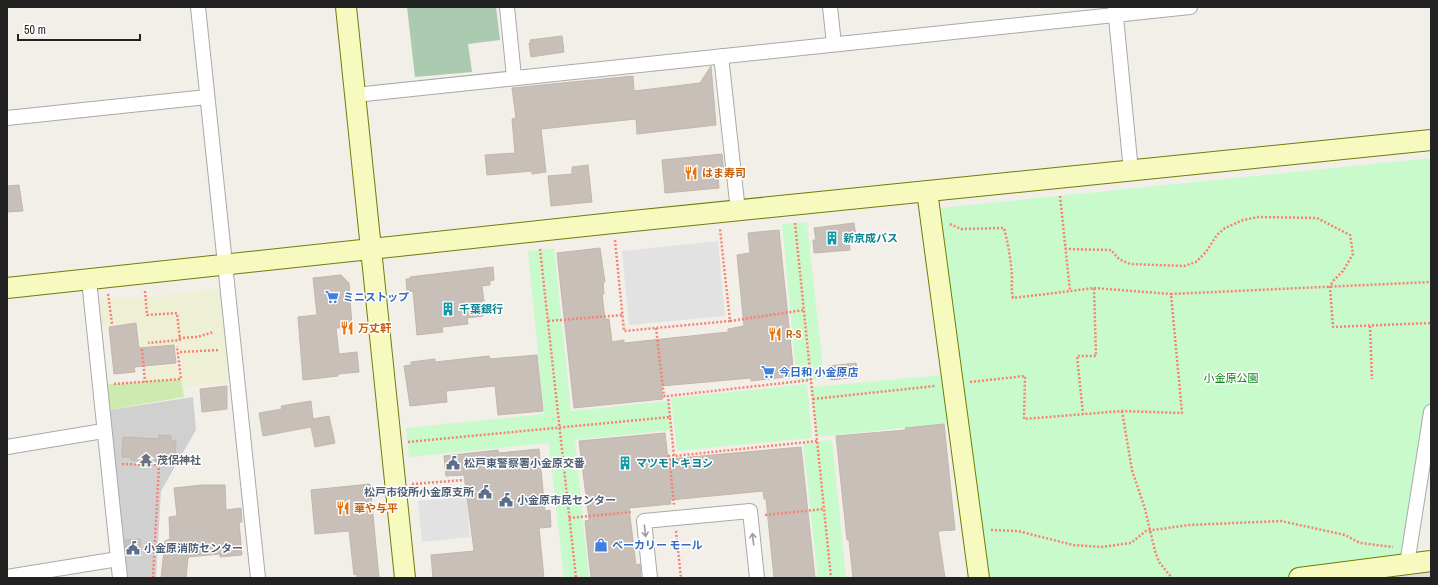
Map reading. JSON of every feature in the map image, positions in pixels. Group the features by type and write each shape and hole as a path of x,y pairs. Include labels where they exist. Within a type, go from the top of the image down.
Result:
{"street":[{"path":"198,7 258,578"},
{"path":"346,7 405,578"},
{"path":"507,7 514,77"},
{"path":"830,7 834,44"},
{"path":"355,95 834,44 1115,11 1190,7"},
{"path":"1115,11 1131,172"},
{"path":"721,56 728,212"},
{"path":"7,118 207,97"},
{"path":"7,288 927,191 1131,172 1431,140"},
{"path":"927,191 979,578"},
{"path":"89,280 120,578"},
{"path":"1408,556 1431,412"},
{"path":"7,447 104,431"},
{"path":"650,578 644,522 750,511 757,578"},
{"path":"1299,578 1408,556 1431,560"},
{"path":"7,577 118,559"}],"path":[{"path":"1060,196 1070,291 1072,291"},
{"path":"728,212 730,321"},
{"path":"1066,249 1111,250 1119,259 1130,264 1184,266 1196,262 1206,252 1217,235 1225,228 1243,220 1259,217 1317,218 1350,235 1353,254 1343,271 1333,281 1330,287 1333,327 1431,323"},
{"path":"944,222 962,229 1004,228 1010,256 1012,277 1011,289 1013,298 1094,288 1171,294 1431,282"},
{"path":"795,223 831,578"},
{"path":"613,224 624,331 730,321 804,310"},
{"path":"540,250 558,428 576,578"},
{"path":"1083,414 1077,356 1096,356 1094,288"},
{"path":"144,289 147,315 177,313 179,338"},
{"path":"108,292 112,324"},
{"path":"813,399 1025,376 1024,419 1122,411 1182,413 1171,294"},
{"path":"548,321 623,314"},
{"path":"1370,326 1372,379"},
{"path":"656,328 664,396 811,380"},
{"path":"148,342 180,340 179,338 197,337 214,332"},
{"path":"180,352 220,350 234,342"},
{"path":"99,385 181,379 178,346"},
{"path":"142,348 145,382"},
{"path":"668,396 674,456"},
{"path":"1122,411 1132,470 1159,562 1172,578"},
{"path":"408,442 670,417"},
{"path":"674,508 669,456 817,441"},
{"path":"107,464 159,465 153,578"},
{"path":"412,484 464,480"},
{"path":"750,516 824,509"},
{"path":"973,533 989,530 1018,531 1074,545 1101,547 1131,543 1146,531 1213,523 1281,521 1345,535 1360,543 1408,556"}],"shaded area":[{"path":"718,241 725,316 629,325 622,251"},
{"name":"茂侶神社","path":"193,397 196,430 161,491 156,578 126,578 109,410"},
{"path":"466,496 470,537 422,542 418,501"},
{"path":"1431,570 1431,578 1374,578"}],"green space":[{"path":"407,7 496,7 500,40 468,44 472,72 415,77"},
{"name":"小金原公園","path":"1431,158 1431,412 1407,564 1299,578 979,578 930,209"},
{"path":"807,222 824,378 797,382 782,224"},
{"path":"554,248 571,411 669,401 672,430 575,440 589,578 564,578 549,443 409,457 406,428 544,414 528,251"},
{"path":"220,289 230,382 183,387 179,344 141,347 138,322 100,327 97,299 135,298"},
{"path":"179,365 181,379 145,382 144,367"},
{"path":"942,375 951,423 816,437 811,387"},
{"path":"181,379 184,397 102,411 99,385"},
{"path":"807,384 812,438 677,451 671,398"},
{"path":"832,440 846,578 818,578 803,443"}],"building":[{"path":"562,36 564,52 531,57 530,40"},
{"path":"711,66 716,125 637,134 636,119 541,129 546,172 532,174 532,171 487,175 485,155 515,153 512,119 516,118 512,88 633,76 634,91 700,83"},
{"path":"722,154 724,174 718,175 719,188 665,193 662,160"},
{"path":"588,165 592,202 551,206 548,176 572,174 572,167"},
{"path":"19,185 23,211 7,212 7,186"},
{"name":"新京成バス","path":"854,223 856,237 849,237 850,250 814,253 813,240 816,240 814,228"},
{"path":"779,230 794,376 751,381 751,378 661,386 663,399 574,408 557,253 600,248 605,282 603,282 604,294 602,294 605,319 609,319 612,342 624,340 624,343 728,332 728,329 744,326 737,255 750,253 748,233"},
{"name":"千葉銀行","path":"493,267 494,280 490,281 490,285 482,286 484,301 481,301 483,316 467,318 468,324 442,327 443,332 417,335 413,291 407,292 406,279 410,279 410,277"},
{"path":"341,275 349,283 352,327 336,328 339,354 357,352 359,372 303,380 298,317 317,315 313,278"},
{"path":"136,323 139,348 174,345 176,363 134,367 135,372 114,374 109,327"},
{"path":"537,355 543,411 498,415 495,386 446,391 447,402 410,406 404,366 411,365 411,362 435,359 435,362 489,356 490,359"},
{"path":"856,363 858,377 831,380 829,366"},
{"path":"227,386 227,409 202,412 200,389"},
{"path":"311,401 313,419 329,416 335,443 315,447 311,427 263,436 259,413 282,409 281,406"},
{"path":"944,424 955,530 938,531 945,578 853,578 849,540 847,540 836,436 906,430 905,428"},
{"path":"665,433 668,459 801,447 815,578 774,578 766,499 764,499 763,491 670,500 671,504 629,508 636,565 640,564 641,578 591,578 585,521 589,520 579,441"},
{"path":"159,435 171,436 171,441 176,441 175,459 170,458 169,462 131,460 131,457 122,457 123,437 159,439"},
{"path":"539,449 545,511 550,510 551,527 539,528 544,578 433,578 431,555 474,551 464,475 446,476 444,456 498,450 499,453"},
{"path":"370,484 379,578 357,578 357,574 354,575 349,531 315,534 311,490"},
{"path":"202,485 225,485 226,510 241,508 242,522 239,522 242,555 220,557 220,554 188,557 186,578 161,578 165,541 170,539 169,517 177,516 174,488"},
{"path":"140,539 141,554 126,555 125,540"}],"place":[{"name":"はま寿司","path":"691,173"},
{"name":"新京成バス","path":"832,238"},
{"name":"ミニストップ","path":"332,297"},
{"name":"千葉銀行","path":"448,309"},
{"name":"万丈軒","path":"347,328"},
{"name":"R-S","path":"775,334"},
{"name":"今日和 小金原店","path":"768,372"},
{"name":"茂侶神社","path":"146,460"},
{"name":"松戸東警察署小金原交番","path":"453,463"},
{"name":"マツモトキヨシ","path":"625,463"},
{"name":"松戸市役所小金原支所","path":"485,492"},
{"name":"小金原市民センター","path":"506,500"},
{"name":"華や与平","path":"343,508"},
{"name":"ベーカリー モール","path":"601,545"},
{"name":"小金原消防センター","path":"133,548"}]}
